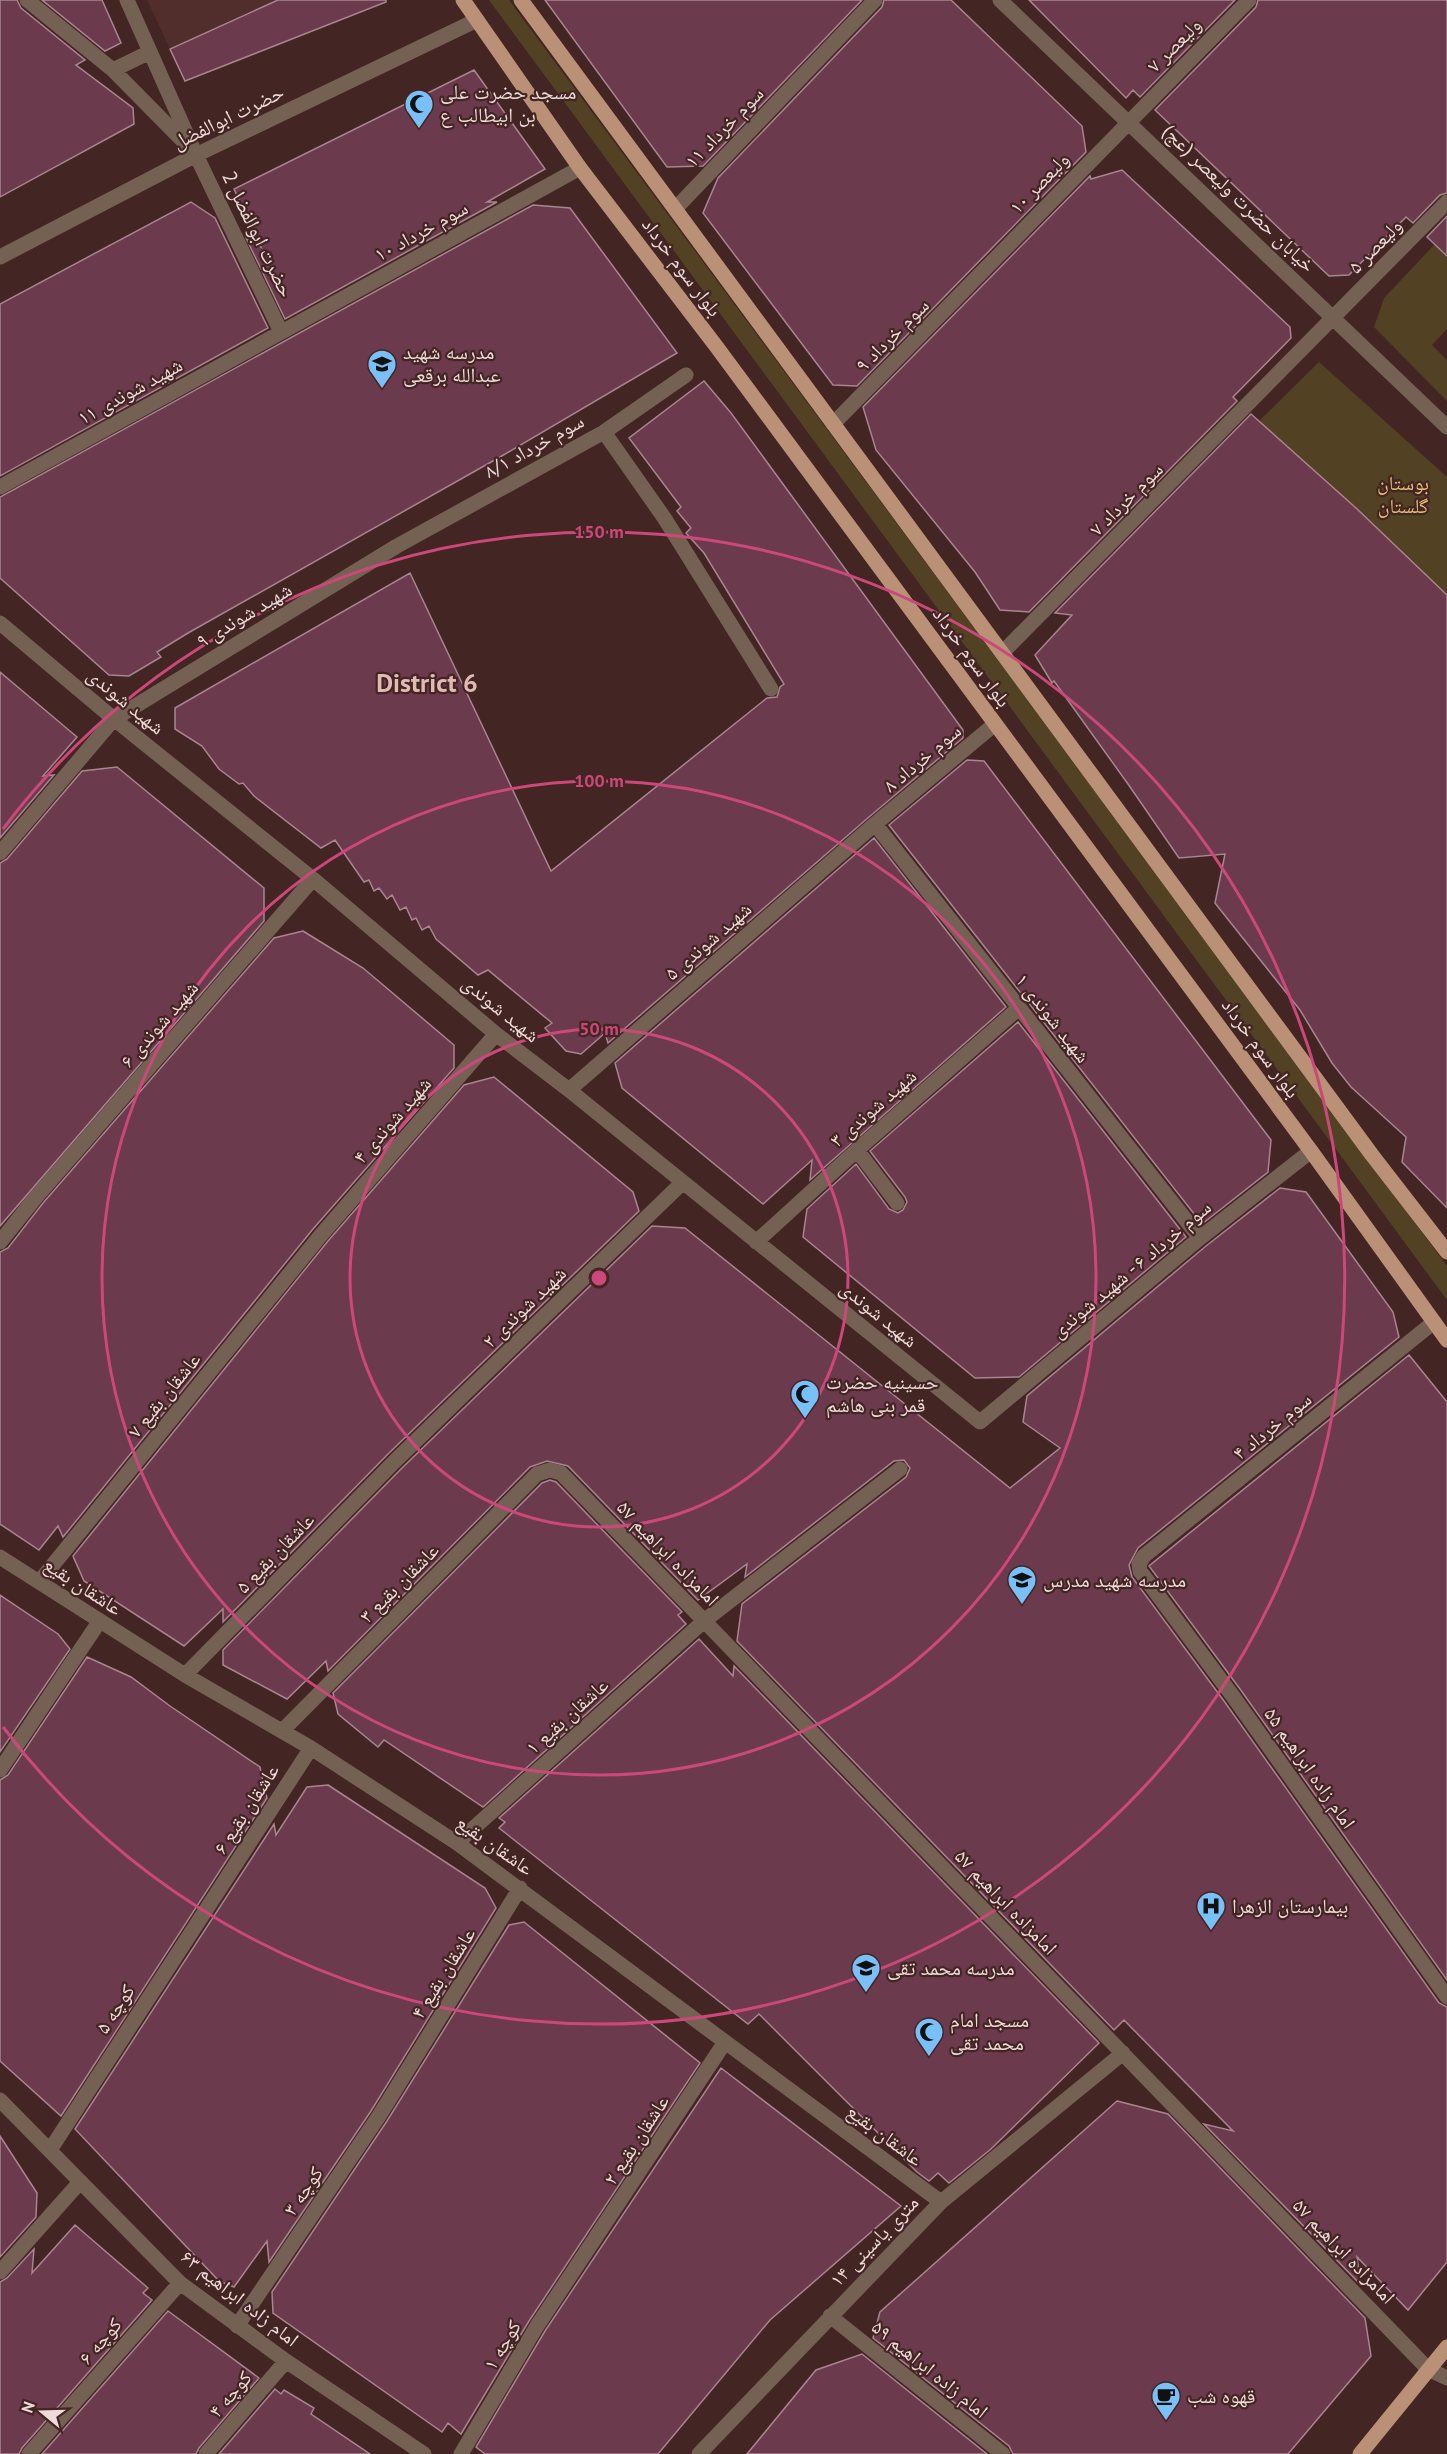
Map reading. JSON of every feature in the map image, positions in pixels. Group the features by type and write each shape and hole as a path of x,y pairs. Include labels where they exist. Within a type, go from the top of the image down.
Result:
{"main road":[{"name":"بلوار سوم خرداد","path":"463,0 580,168 723,355 1311,1151 1447,1340"},
{"name":"بلوار سوم خرداد","path":"521,0 1372,1155 1447,1252"},
{"path":"1360,2454 1447,2347"}],"street":[{"path":"27,0 113,70 196,155"},
{"name":"حضرت ابوالفضل 2","path":"127,0 196,155 281,332"},
{"name":"سوم خرداد ۱۱","path":"675,208 875,0"},
{"name":"خیابان حضرت ولیعصر (عج)","path":"1000,0 1447,428"},
{"name":"ولیعصر ۷","path":"1128,121 1249,0"},
{"name":"حضرت ابوالفضل","path":"0,257 196,155 477,20"},
{"path":"113,70 150,52"},
{"name":"ولیعصر ۱۰","path":"980,275 1128,121"},
{"name":"سوم خرداد ۱۰","path":"281,332 580,168"},
{"name":"ولیعصر ۵","path":"1279,374 1447,202"},
{"name":"سوم خرداد ۹","path":"833,424 980,275"},
{"name":"شهید شوندی ۱۱","path":"0,488 281,332"},
{"name":"سوم خرداد ۷","path":"1002,653 1279,374"},
{"name":"سوم خرداد ۸/۱","path":"397,546 604,432 686,375"},
{"path":"604,432 665,519 771,689"},
{"name":"شهید شوندی ۹","path":"0,853 114,719 397,546"},
{"name":"شهید شوندی","path":"0,623 114,719 313,879 496,1034 569,1090 980,1422"},
{"name":"سوم خرداد ۸","path":"875,824 995,724"},
{"name":"شهید شوندی ۱","path":"875,824 1200,1238"},
{"name":"شهید شوندی ۵","path":"569,1090 875,824"},
{"name":"شهید شوندی ۶","path":"0,1242 36,1197 313,879"},
{"name":"شهید شوندی ۳","path":"756,1242 1019,1008"},
{"name":"شهید شوندی ۴","path":"321,1235 496,1034"},
{"path":"857,1150 897,1203"},
{"name":"سوم خرداد ۶ - شهید شوندی","path":"980,1422 1200,1238 1311,1151"},
{"name":"شهید شوندی ۲","path":"395,1461 682,1183"},
{"name":"عاشقان بقیع ۷","path":"39,1582 321,1235"},
{"name":"سوم خرداد ۴","path":"1139,1564 1144,1556 1434,1322"},
{"name":"عاشقان بقیع ۵","path":"186,1675 395,1461"},
{"name":"عاشقان بقیع ۱","path":"457,1843 704,1621 900,1469"},
{"name":"امامزاده ابراهیم ۵۷","path":"550,1470 561,1473 1428,2369"},
{"name":"عاشقان بقیع ۳","path":"282,1731 537,1474 550,1470"},
{"name":"عاشقان بقیع","path":"0,1557 99,1622 311,1748 457,1843 941,2202"},
{"name":"امام زاده ابراهیم ۵۵","path":"1139,1564 1140,1571 1239,1705 1447,1997"},
{"path":"0,1770 99,1622"},
{"name":"عاشقان بقیع ۶","path":"216,1893 311,1748"},
{"name":"عاشقان بقیع ۴","path":"403,2080 520,1888"},
{"name":"کوچه ۵","path":"50,2150 216,1893"},
{"name":"عاشقان بقیع ۲","path":"582,2260 725,2042"},
{"name":"۱۴ متری یاسینی","path":"699,2454 941,2202 1123,2053"},
{"name":"کوچه ۳","path":"237,2326 403,2080"},
{"name":"امام زاده ابراهیم ۶۳","path":"0,2100 180,2283 286,2361 424,2454"},
{"path":"0,2272 80,2182"},
{"name":"کوچه ۱","path":"461,2454 537,2326 582,2260"},
{"name":"کوچه ۶","path":"29,2454 180,2283"},
{"name":"امام زاده ابراهیم ۵۹","path":"830,2316 1003,2454"},
{"name":"کوچه ۴","path":"206,2454 286,2361"},
{"path":"1428,2369 1447,2378"}],"shaded area":[{"path":"147,0 278,0 170,49"}],"green space":[{"path":"489,0 509,0 1447,1266 1447,1300"},
{"path":"1435,244 1447,256 1447,329 1432,345 1447,360 1447,401 1374,327 1384,298"},
{"name":"بوستان گلستان","path":"1319,362 1447,477 1447,595 1356,508 1259,421"}],"building":[{"path":"0,0 17,0 21,8 85,60 76,65 133,108 134,124 0,197"},
{"path":"42,0 102,0 121,43 105,51"},
{"path":"278,0 386,0 386,2 185,81 170,49"},
{"path":"545,0 862,0 703,166 667,167"},
{"path":"884,0 951,0 1082,126 1086,152 857,386 833,385 703,213 718,178 882,7"},
{"path":"1029,0 1235,0 1140,97 1133,90 1126,98"},
{"path":"1258,0 1447,0 1447,193 1440,195 1413,223 1406,217 1349,275 1329,276 1155,110 1256,7"},
{"path":"474,70 545,169 487,202 497,202 285,319 246,238 261,247 234,189"},
{"path":"1122,170 1290,327 1291,338 1233,397 1237,401 1029,612 1000,610 975,572 876,450 863,407 1090,176 1091,179"},
{"path":"191,202 215,218 268,328 0,476 0,304"},
{"path":"533,205 570,208 677,353 500,457 188,633 157,652 161,657 129,676 109,675 0,578 0,497"},
{"path":"1447,216 1447,256 1427,237"},
{"path":"704,381 731,413 963,730 963,738 608,1043 605,1033 581,1054 566,1051 545,1028 552,1023 488,970 478,975 436,939 429,926 422,930 416,918 412,920 406,907 400,910 392,895 387,899 379,888 374,891 369,880 364,882 335,840 321,848 254,796 243,783 239,784 219,769 202,746 175,729 175,708 410,573 551,871 767,698 777,697 780,687 784,684 704,553 686,533 691,528 677,511 681,507 629,438"},
{"path":"1251,414 1356,508 1447,595 1447,1208 1402,1162 1406,1137 1351,1087 1332,1063 1300,1010 1215,903 1225,854 1179,858 1054,681 1052,683 1035,655 1072,615 1055,613"},
{"path":"0,672 77,737 43,776 54,775 0,838"},
{"path":"967,760 984,761 1271,1140 1268,1172 1202,1224 889,825"},
{"path":"117,767 264,888 264,921 0,1226 0,863 7,859 82,771"},
{"path":"874,838 1006,1007 810,1180 812,1160 763,1204 622,1088 615,1063"},
{"path":"303,931 363,968 454,1045 454,1068 313,1229 63,1537 58,1526 39,1550 0,1524 0,1252 8,1248 43,1203 274,938"},
{"path":"1018,1022 1186,1237 1019,1377 975,1378 803,1237 807,1209 856,1164 889,1209 898,1213 903,1210 907,1202 905,1197 870,1151"},
{"path":"494,1077 633,1192 639,1211 388,1454 223,1622 223,1609 184,1646 84,1581 73,1556 328,1241 464,1085"},
{"path":"1280,1188 1306,1192 1393,1312 1399,1337 1138,1548 1129,1565 1132,1577 1224,1701 1439,2003 1447,2007 1447,2262 1408,2310 1357,2257 1361,2285 1204,2124 1233,2131 1124,2020 1114,2030 737,1641 742,1604 906,1477 910,1468 904,1460 894,1461 745,1577 747,1564 698,1600 568,1466 547,1461 530,1467 328,1671 326,1661 287,1699 223,1665 223,1650 402,1468 652,1226 685,1228 1010,1488 1060,1448 1023,1422 1027,1396 1206,1246"},
{"path":"1409,1355 1447,1402 1447,1980 1240,1689 1149,1566"},
{"path":"550,1480 556,1482 682,1612 678,1615 686,1624 483,1807 384,1740 378,1747 338,1714 333,1693 542,1483"},
{"path":"0,1595 58,1634 70,1649 0,1752"},
{"path":"699,1639 733,1676 734,1666 1099,2043 991,2149 949,2183 938,2173 929,2181 917,2172 759,2014 748,2024 499,1828 505,1822 499,1818"},
{"path":"87,1657 131,1677 260,1767 267,1798 61,2116 0,2061 0,1780 8,1775"},
{"path":"328,1785 485,1888 496,1908 371,2111 269,2262 267,2241 234,2287 219,2281 75,2129 274,1824 276,1835 307,1787"},
{"path":"524,1922 700,2063 529,2321 461,2434 448,2423 442,2432 273,2313 272,2292 387,2121 509,1925"},
{"path":"721,2068 901,2206 770,2320 658,2454 485,2454 476,2447 545,2331"},
{"path":"1117,2101 1168,2114 1365,2318 1371,2356 1288,2454 1013,2454 1009,2446 873,2338 880,2312"},
{"path":"0,2136 37,2193 36,2217 0,2257"},
{"path":"75,2225 148,2288 143,2293 152,2300 19,2454 0,2454 0,2282 7,2278 34,2249 32,2273"},
{"path":"168,2311 259,2378 196,2454 42,2454"},
{"path":"862,2354 987,2454 747,2454 816,2370"},
{"path":"275,2389 281,2394 284,2390 314,2408 311,2414 370,2454 219,2454"}],"place":[{"name":"مسجد حضرت علی بن ابیطالب ع","path":"419,130"},
{"name":"مدرسه شهید عبدالله برقعی","path":"382,390"},
{"name":"حسینیه حضرت قمر بنی هاشم","path":"805,1420"},
{"name":"مدرسه شهید مدرس","path":"1022,1606"},
{"name":"بیمارستان الزهرا","path":"1211,1932"},
{"name":"مدرسه محمد تقی","path":"866,1994"},
{"name":"مسجد امام محمد تقی","path":"929,2058"},
{"name":"قهوه شب","path":"1166,2422"}],"district":[{"name":"District 6","path":"427,682"}]}
